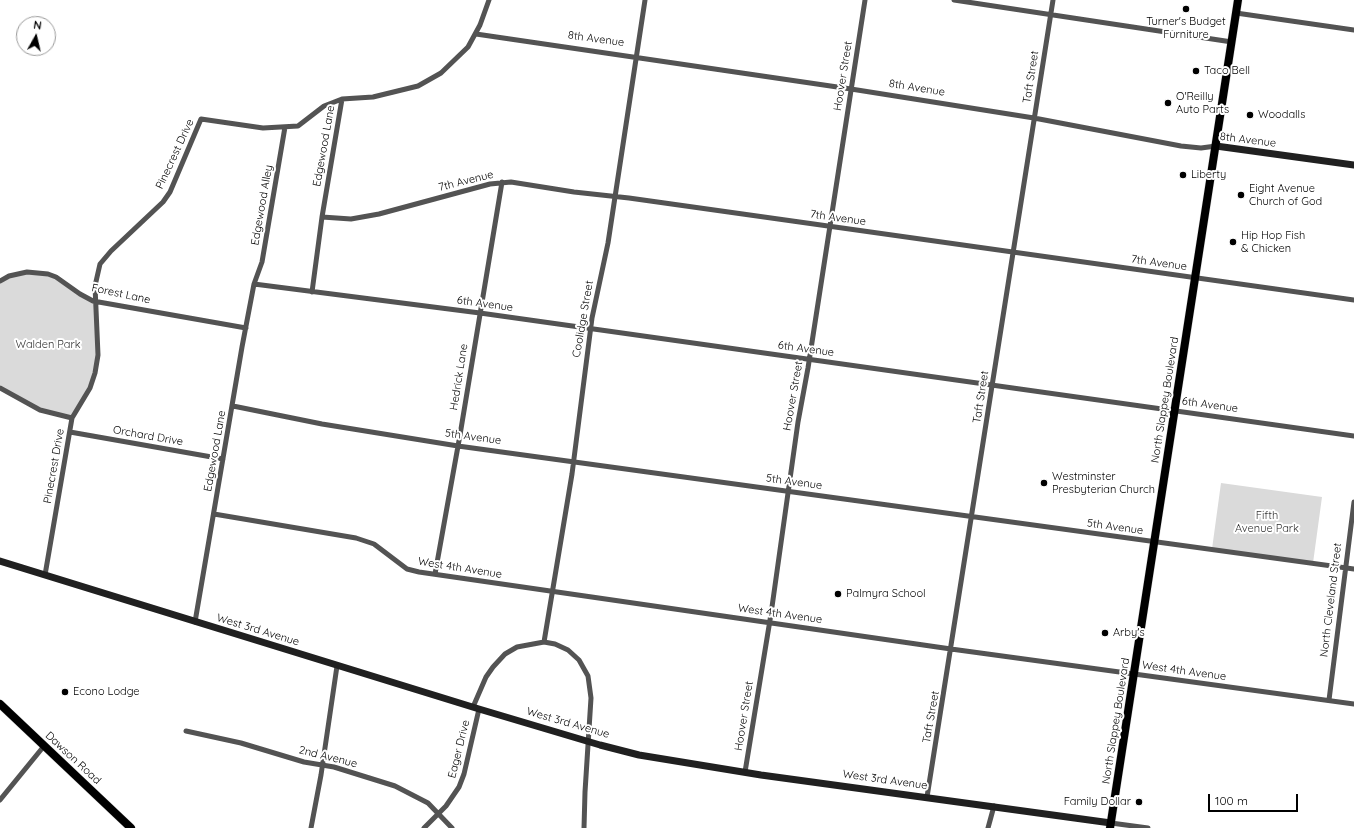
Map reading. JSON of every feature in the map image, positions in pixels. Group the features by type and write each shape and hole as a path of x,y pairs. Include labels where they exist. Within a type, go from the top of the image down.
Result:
{"main road":[{"name":"North Slappey Boulevard","path":"1111,825 1238,0"},
{"name":"Dawson Road","path":"0,704 131,828"}],"street":[{"name":"Pinecrest Drive","path":"45,575 72,418 92,383 95,373 98,355 94,301 97,275 102,262 163,202 170,192 201,119 263,128 298,126 324,106 342,99 373,97 418,86 450,65 468,47 476,34 489,0"},
{"name":"Coolidge Street","path":"544,642 573,462 590,330 608,243 645,0"},
{"name":"Hoover Street","path":"745,772 770,622 788,491 865,0"},
{"path":"954,0 1051,16 1232,42"},
{"name":"Taft Street","path":"927,797 1053,0"},
{"path":"1236,13 1354,30"},
{"name":"8th Avenue","path":"476,34 637,56 1034,118 1181,146 1201,148 1216,146 1354,166"},
{"name":"Edgewood Lane","path":"312,292 322,217 342,99"},
{"name":"Edgewood Alley","path":"254,284 263,255 284,127"},
{"name":"7th Avenue","path":"322,217 351,219 379,214 502,182 519,182 574,192 614,196 1354,300"},
{"name":"Hedrick Lane","path":"434,574 458,446 502,182"},
{"name":"Forest Lane","path":"0,281 10,276 27,272 48,274 56,277 80,294 94,301 246,328"},
{"name":"Edgewood Lane","path":"195,622 254,284"},
{"name":"6th Avenue","path":"254,284 480,313 590,330 809,359 1354,436"},
{"path":"0,388 40,410 72,418"},
{"name":"5th Avenue","path":"232,406 322,424 458,446 1354,569"},
{"name":"Orchard Drive","path":"70,432 223,459"},
{"name":"North Cleveland Street","path":"1329,700 1354,502"},
{"name":"West 4th Avenue","path":"214,514 356,538 374,544 407,569 434,574 951,649 1354,704"},
{"name":"West 3rd Avenue","path":"0,561 337,666 588,742 646,756 745,772 994,806 1111,825 1148,828"},
{"path":"544,642 555,644 568,650 584,666 590,684 591,698 584,828"},
{"name":"Eager Drive","path":"424,828 438,814 459,787 464,774 476,708 486,677 505,654 525,644 544,642"},
{"path":"311,828 337,666"},
{"name":"2nd Avenue","path":"186,731 241,743 304,762 322,765 384,782 410,792 428,803 452,828"},
{"path":"0,800 44,746"},
{"path":"988,828 994,806"}],"green space":[{"name":"Walden Park","path":"17,274 47,274 94,301 97,355 95,373 72,417 40,410 0,387 0,281"},
{"name":"Fifth Avenue Park","path":"1221,483 1322,497 1313,563 1212,549"}],"place":[{"name":"Turner's Budget Furniture","path":"1186,9"},
{"name":"Taco Bell","path":"1196,71"},
{"name":"O'Reilly Auto Parts","path":"1168,103"},
{"name":"Woodalls","path":"1250,115"},
{"name":"Liberty","path":"1183,175"},
{"name":"Eight Avenue Church of God","path":"1241,195"},
{"name":"Hip Hop Fish & Chicken","path":"1233,242"},
{"name":"Westminster Presbyterian Church","path":"1044,483"},
{"name":"Palmyra School","path":"838,594"},
{"name":"Arby's","path":"1105,633"},
{"name":"Econo Lodge","path":"65,692"},
{"name":"Family Dollar","path":"1139,802"}]}
